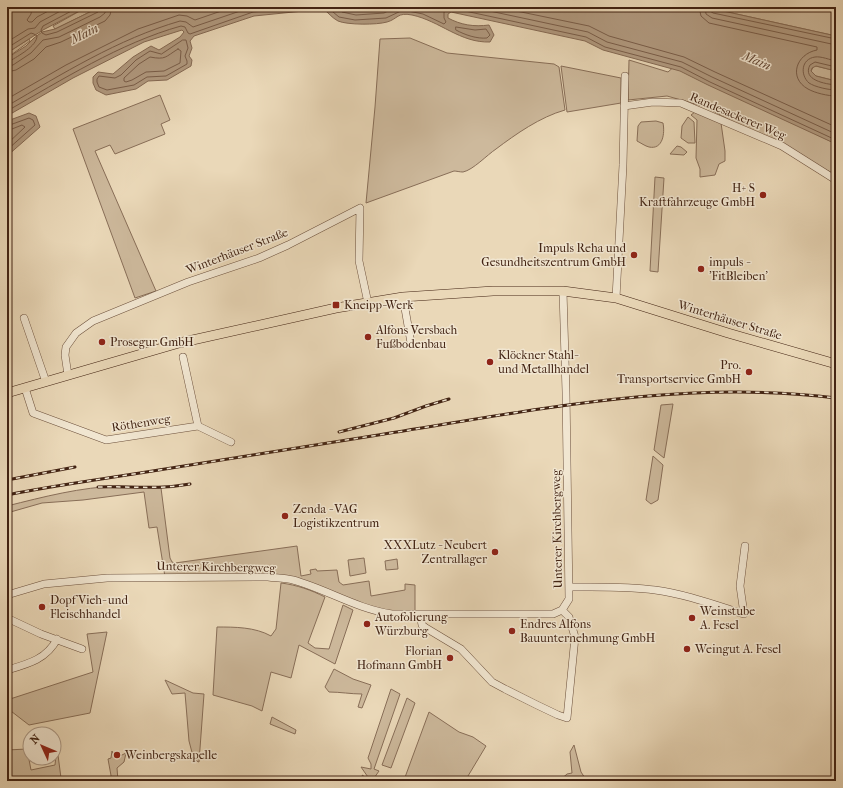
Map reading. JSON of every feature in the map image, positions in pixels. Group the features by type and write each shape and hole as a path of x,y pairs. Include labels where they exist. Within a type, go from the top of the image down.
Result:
{"main road":[{"name":"Winterhäuser Straße","path":"7,393 179,343 336,308 403,297 493,291 563,291 616,298 728,333 836,364"}],"street":[{"path":"616,298 623,165 625,76"},
{"name":"Randesackerer Weg","path":"624,106 653,102 681,103 782,146 836,180"},
{"name":"Winterhäuser Straße","path":"68,375 65,355 66,347 76,333 93,321 188,282 266,255 360,208 359,261 368,303"},
{"name":"Unterer Kirchbergweg","path":"7,595 44,584 100,579 268,577 291,579 378,612 392,614 553,614 562,610 569,599 563,291"},
{"path":"403,297 410,343"},
{"path":"24,318 46,382"},
{"path":"183,357 198,426 231,442"},
{"name":"Röthenweg","path":"25,388 33,413 106,440 198,426"},
{"path":"569,587 656,590 744,614 740,586 745,546"},
{"path":"420,614 422,625 461,649 492,682 537,705 567,718 575,637 569,617 562,610"},
{"path":"7,618 41,634 82,649"},
{"path":"7,670 39,659 52,648 57,639"}],"shaded area":[{"path":"87,7 100,7 55,29 53,26"},
{"path":"705,7 836,7 836,36"},
{"path":"410,38 447,53 554,64 559,67 565,110 546,117 529,126 467,171 454,171 366,203 380,39"},
{"path":"29,39 30,41 7,58 7,53"},
{"path":"629,60 668,72 677,64 836,144 836,175 706,107 667,96 628,100"},
{"path":"561,66 621,78 621,103 567,112"},
{"path":"814,66 836,71 836,81 816,76 811,71"},
{"path":"160,95 170,120 161,124 165,134 115,154 110,145 95,151 156,291 135,298 73,129"},
{"path":"695,112 721,123 725,161 719,164 715,175 700,177 700,169 696,158 697,120 691,115"},
{"path":"688,117 694,122 695,143 688,143 681,138 682,126"},
{"path":"656,121 663,123 664,131 660,143 657,146 649,147 637,141 638,126 641,122"},
{"path":"677,146 681,147 687,152 684,155 670,154"},
{"path":"655,177 664,178 658,272 650,271"},
{"path":"673,404 664,458 654,450 661,405"},
{"path":"653,456 663,465 658,500 651,504 646,500"},
{"path":"119,486 161,488 170,558 172,562 175,563 297,546 301,576 311,574 310,570 316,569 317,571 337,570 339,582 343,585 369,581 371,596 405,590 405,584 415,585 415,614 392,614 291,579 165,577 157,527 149,528 144,492 83,500 42,503 7,513 7,506 34,499 76,490"},
{"path":"364,558 366,573 350,576 348,560"},
{"path":"397,559 398,569 386,570 385,561"},
{"path":"281,583 304,588 325,597 308,643 315,648 329,649 343,605 353,610 335,664 299,645 291,678 271,672 262,711 252,706 213,695 217,627 252,629 271,636 276,629"},
{"path":"107,632 90,713 29,725 7,708 7,700 93,672 87,634"},
{"path":"334,669 353,679 371,685 362,708 358,707 362,694 329,692 325,687"},
{"path":"165,680 193,693 204,694 199,762 194,760 189,741 185,693 172,694"},
{"path":"391,689 400,694 374,769 379,771 372,781 365,781 362,775 370,780 361,767 371,769 371,764 368,758"},
{"path":"407,698 415,703 391,768 382,765"},
{"path":"429,712 459,732 473,737 486,746 465,781 404,780"},
{"path":"272,717 296,730 295,734 270,724"},
{"path":"574,745 581,772 587,781 559,781 567,774 572,773 570,752"},
{"path":"22,749 22,766 30,766 31,770 50,766 59,766 61,778 64,777 65,781 7,781 7,750"},
{"path":"112,751 115,758 118,758 126,753 124,762 117,768 118,781 112,781 108,759 111,758"}],"water":[{"path":"22,7 87,7 43,30 7,53 7,13"},
{"name":"Main","path":"100,7 705,7 836,36 836,71 816,66 812,68 811,71 816,76 836,81 836,144 680,71 603,50 585,41 451,12 448,14 448,18 463,24 473,26 489,25 494,35 490,42 469,39 432,22 407,14 400,15 391,21 369,24 355,24 338,21 323,9 254,16 194,36 190,41 192,48 189,56 192,60 191,66 167,80 148,81 136,89 106,95 96,90 93,83 93,77 98,72 113,74 133,57 151,46 159,50 180,37 184,32 182,30 144,42 73,78 7,116 7,58 26,46 42,32 55,29"},
{"path":"29,113 36,116 40,127 7,156 7,123 10,120"}],"waterway":[{"path":"826,7 836,9"}],"railway":[{"path":"7,495 488,417 603,400 719,392 778,393 836,398"},
{"path":"339,432 394,418 449,399"},
{"path":"7,480 75,467"},
{"path":"98,487 155,487 190,484"}],"place":[{"name":"H+ S Kraftfahrzeuge GmbH","path":"763,195"},
{"name":"Impuls Reha und Gesundheitszentrum GmbH","path":"634,255"},
{"name":"impuls - 'FitBleiben'","path":"701,269"},
{"name":"Kneipp-Werk","path":"336,305"},
{"name":"Alfons Versbach Fußbodenbau","path":"368,337"},
{"name":"Prosegur GmbH","path":"102,342"},
{"name":"Klöckner Stahl- und Metallhandel","path":"490,362"},
{"name":"Pro. Transportservice GmbH","path":"749,372"},
{"name":"Zenda - VAG Logistikzentrum","path":"285,516"},
{"name":"XXXLutz - Neubert Zentrallager","path":"495,552"},
{"name":"Dopf Vieh- und Fleischhandel","path":"42,607"},
{"name":"Weinstube A. Fesel","path":"692,618"},
{"name":"Autofolierung Würzburg","path":"367,624"},
{"name":"Endres Alfons Bauunternehmung GmbH","path":"512,631"},
{"name":"Weingut A. Fesel","path":"687,649"},
{"name":"Florian Hofmann GmbH","path":"450,658"},
{"name":"Weinbergskapelle","path":"117,755"}]}
